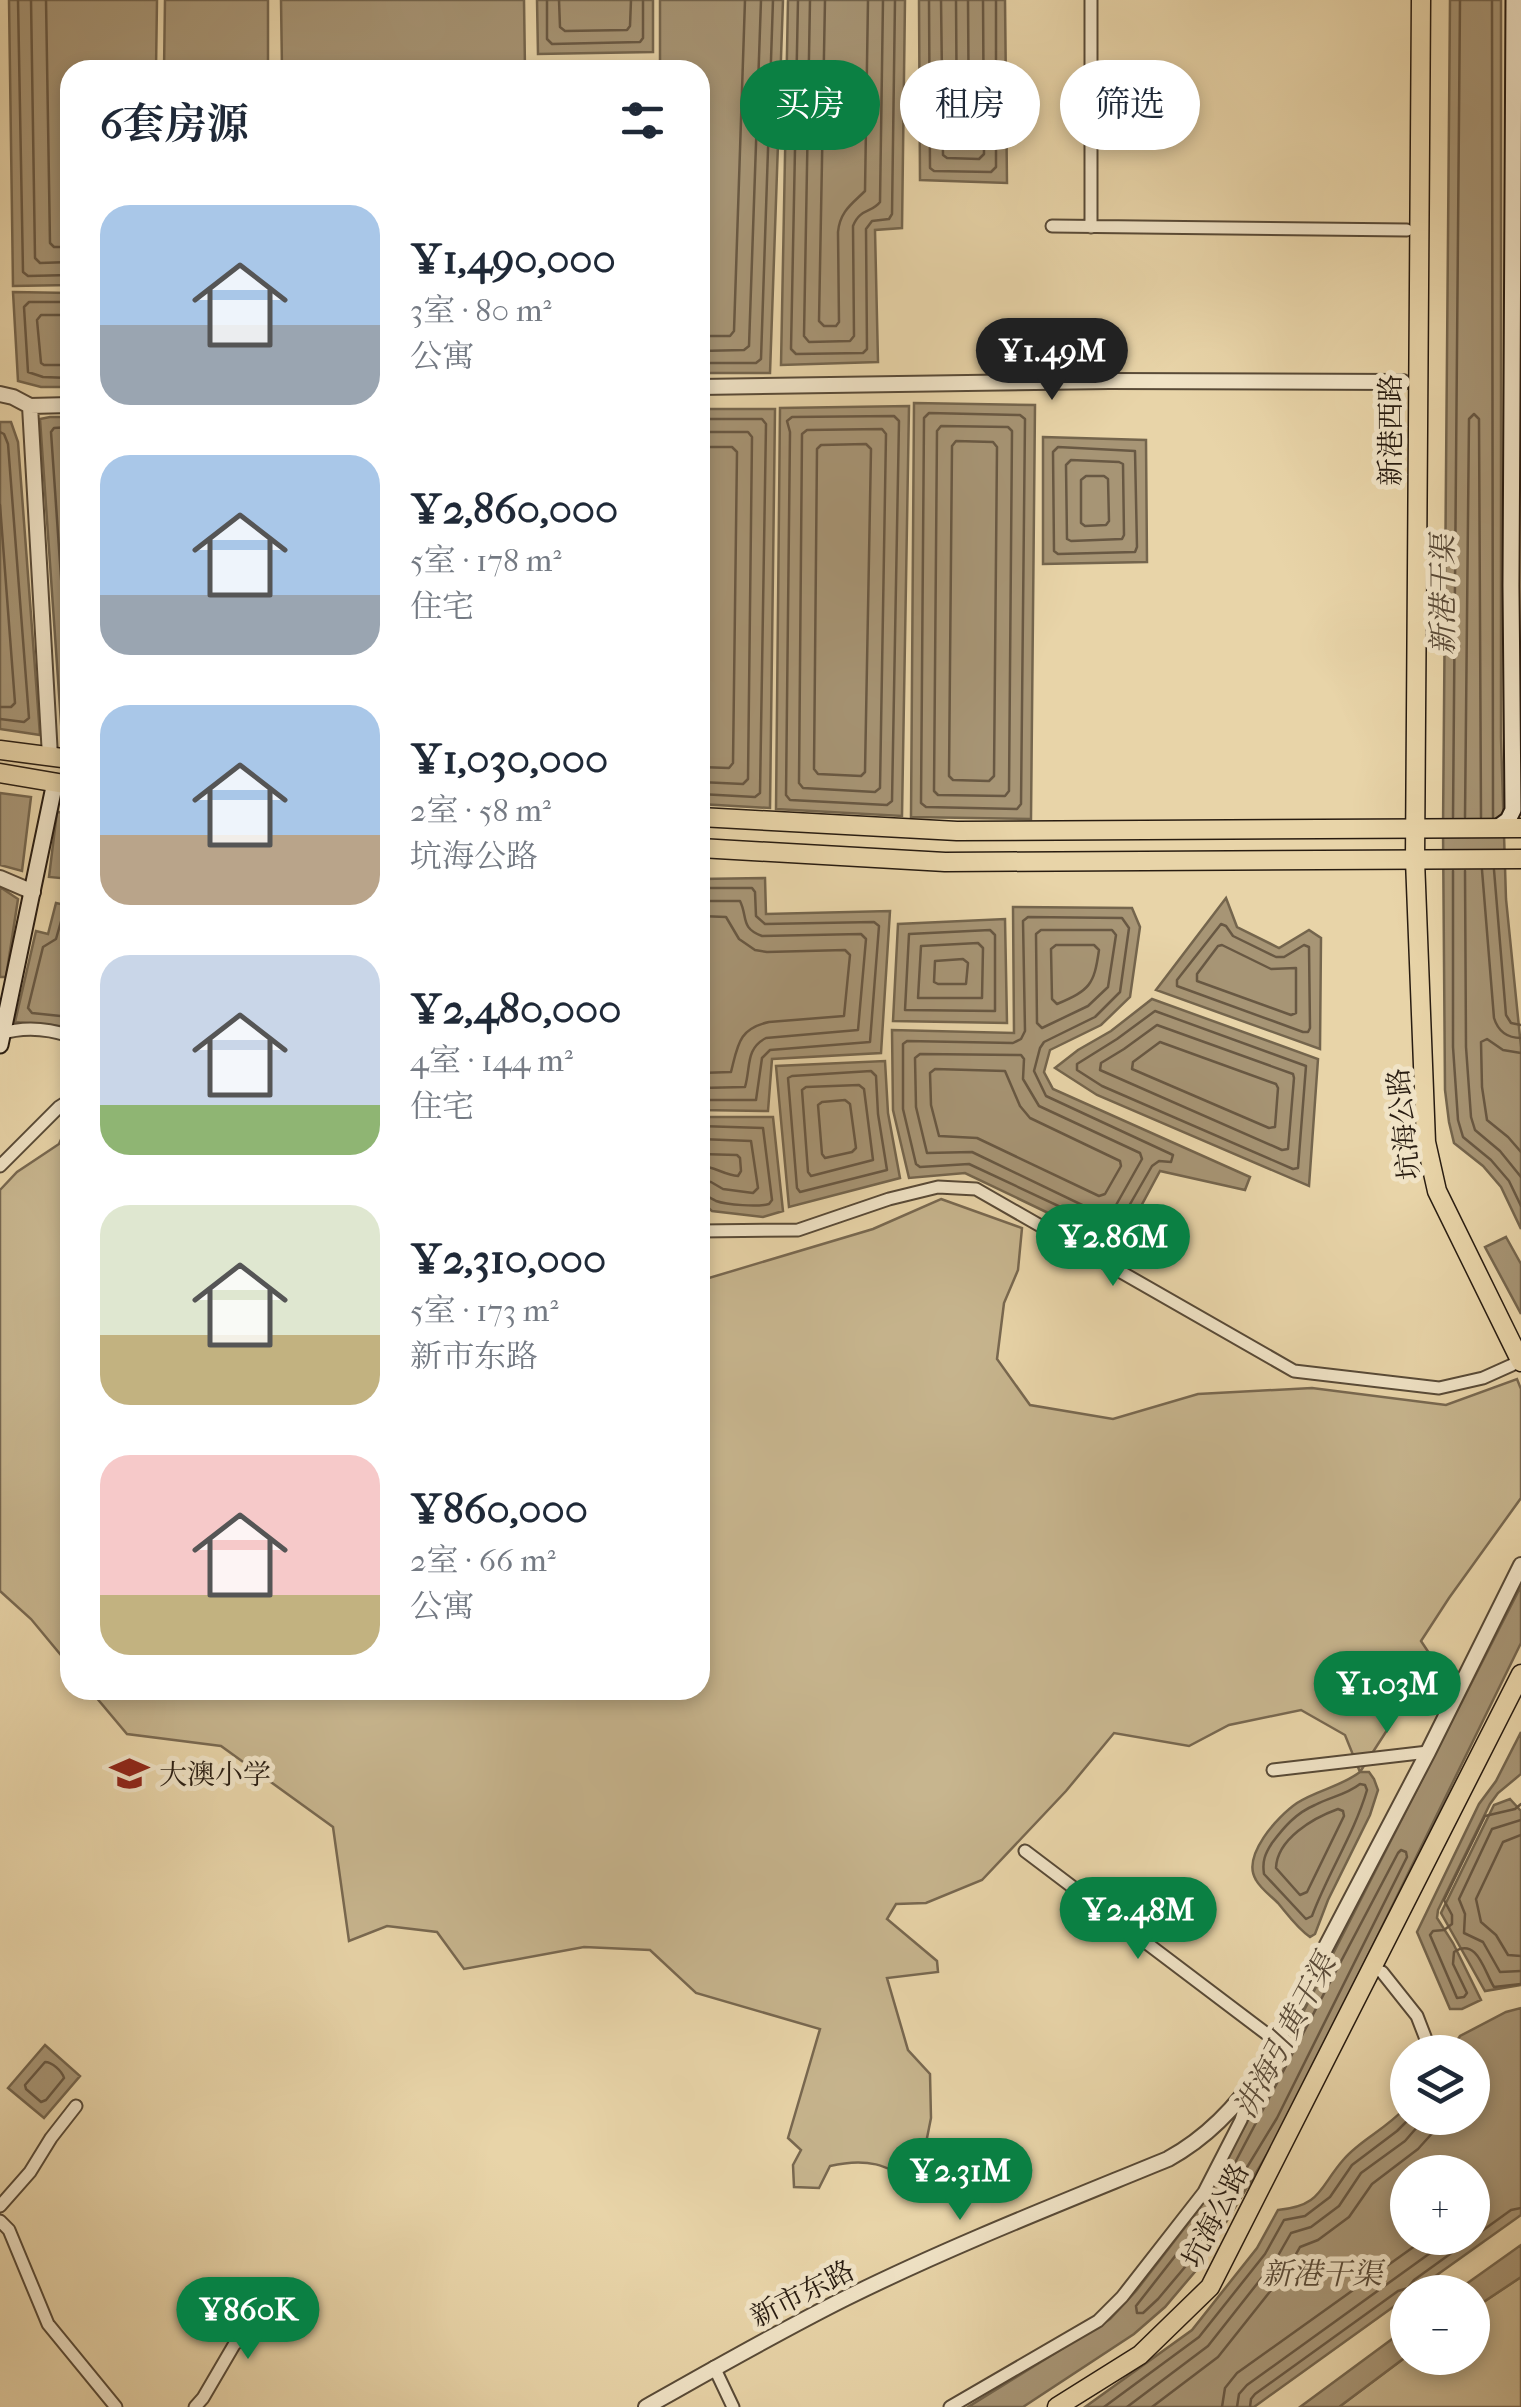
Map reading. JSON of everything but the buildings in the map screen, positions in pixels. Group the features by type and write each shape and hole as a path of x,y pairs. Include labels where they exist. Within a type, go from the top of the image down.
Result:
{"main road":[{"name":"新港西路","path":"1415,860 1424,829 1421,0"},
{"path":"710,817 957,831 1424,829 1513,822 1514,0"},
{"path":"60,758 8,751 7,774 60,783"},
{"path":"1,1038 33,892 60,795"},
{"path":"710,849 945,862 1518,859"},
{"name":"坑海公路","path":"1415,860 1426,1142 1438,1192 1517,1363"},
{"name":"坑海公路","path":"1057,2407 1140,2355 1210,2287 1521,1674"}],"street":[{"path":"1091,0 1091,227"},
{"path":"1052,226 1407,230"},
{"path":"710,387 1109,380 1403,382"},
{"path":"0,394 30,406 60,405"},
{"path":"30,406 50,756"},
{"path":"0,878 33,892"},
{"path":"1,1038 24,1028 60,1033"},
{"path":"0,1166 60,1106"},
{"path":"710,1231 798,1230 938,1186 976,1189 1294,1370 1439,1388 1483,1378 1517,1363"},
{"name":"新市东路","path":"646,2407 856,2293 1168,2159 1206,2134 1253,2083 1428,1752 1521,1565"},
{"path":"1273,1770 1428,1752"},
{"path":"1025,1851 1276,2040"},
{"path":"1382,1972 1416,2016 1424,2035"},
{"path":"950,2407 1098,2321 1122,2296 1204,2192 1241,2120 1253,2083"},
{"path":"0,2206 30,2172 76,2106"},
{"path":"3,2229 48,2324 116,2407"},
{"path":"195,2407 234,2345 282,2297"},
{"path":"714,2367 733,2407"}],"shaded area":[{"path":"59,1144 60,1654 31,1619 0,1591 0,1190 17,1172"},
{"path":"941,1199 1022,1228 1018,1270 1004,1303 997,1359 1030,1405 1113,1419 1198,1394 1312,1388 1446,1405 1517,1379 1521,1389 1521,1498 1421,1641 1433,1659 1360,1772 1345,1735 1301,1710 1229,1725 1189,1746 1114,1733 1066,1791 982,1880 926,1903 896,1904 887,1919 937,1961 938,1972 887,1978 908,2050 930,2074 931,2118 918,2183 886,2167 855,2162 830,2166 819,2188 794,2187 793,2165 801,2150 788,2138 820,2029 696,1993 650,1950 584,1947 464,1969 437,1932 387,1926 349,1941 333,1827 221,1746 127,1734 98,1700 710,1700 710,1278 873,1229"},
{"path":"1521,2277 1521,2407 1339,2407 1390,2369 1390,2375 1490,2375 1490,2298"}],"water":[{"path":"9,0 157,0 156,60 60,60 60,285 13,286"},
{"path":"165,0 268,0 268,60 164,60"},
{"path":"281,0 524,0 525,60 282,60"},
{"path":"537,0 653,0 653,52 538,54"},
{"path":"660,0 783,0 781,60 740,60 740,150 778,150 770,373 710,373 710,60 660,60"},
{"path":"788,0 905,0 904,60 900,60 902,228 875,230 878,362 781,365 785,150 880,150 880,60 787,60"},
{"path":"919,0 1005,0 1006,60 919,60"},
{"name":"新港干渠","path":"1450,0 1501,0 1501,738 1506,899 1521,1047 1521,1229 1501,1187 1483,1166 1454,1143 1445,1090 1443,829"},
{"path":"920,150 1007,150 1007,183 920,180"},
{"path":"13,292 60,293 60,387 18,381"},
{"path":"914,403 1035,405 1031,819 911,817"},
{"path":"909,406 902,816 776,809 780,408"},
{"path":"710,409 775,409 770,808 710,805"},
{"path":"60,417 60,708 40,419"},
{"path":"0,422 11,422 18,442 40,735 0,729"},
{"path":"1043,437 1146,440 1147,562 1043,564"},
{"path":"0,793 31,797 22,871 0,865"},
{"path":"57,812 60,812 60,878 49,877"},
{"path":"765,878 766,914 890,911 881,1053 772,1059 768,1111 710,1110 710,879"},
{"path":"0,887 18,899 6,977 0,977"},
{"path":"1226,898 1237,927 1279,948 1309,930 1321,938 1320,1049 1156,990"},
{"path":"56,903 60,904 60,1026 15,1022 36,931 48,934"},
{"path":"1013,907 1132,908 1140,927 1130,997 1101,1025 1050,1050 1044,1072 1053,1089 1250,1177 1245,1190 1160,1171 1119,1247 965,1173 909,1178 893,1110 892,1030 1014,1033"},
{"path":"1005,919 1007,1023 893,1021 898,924"},
{"path":"1152,999 1318,1059 1309,1186 1097,1095 1055,1068"},
{"path":"885,1061 888,1113 900,1178 789,1207 776,1066"},
{"path":"710,1117 773,1117 783,1211 763,1217 712,1211"},
{"path":"1506,1237 1521,1264 1521,1314 1485,1247"},
{"path":"1521,1586 1521,1643 1286,2123 1199,2267 1165,2307 1134,2334 1023,2407 968,2407 1110,2319 1199,2209"},
{"path":"1521,1732 1521,1774 1490,1804 1438,1910 1437,1918 1481,2000 1462,2009 1450,2009 1417,1932 1479,1804 1496,1781"},
{"path":"1360,1772 1369,1772 1378,1790 1315,1934 1310,1937 1258,1883 1253,1860 1264,1837 1289,1809"},
{"path":"1510,1799 1521,1811 1521,1985 1485,1991 1441,1913 1494,1805"},
{"name":"新港干渠","path":"1521,2008 1521,2215 1490,2237 1490,2155 1390,2155 1390,2255 1465,2255 1437,2275 1390,2275 1390,2309 1254,2407 1085,2407 1192,2330 1257,2248 1278,2210 1312,2199 1350,2152 1390,2122 1390,2135 1490,2135 1490,2035 1462,2035"},
{"path":"45,2045 80,2076 44,2118 8,2088"},
{"path":"1521,2245 1521,2277 1490,2298 1490,2275 1479,2275"},
{"path":"1390,2341 1390,2369 1339,2407 1300,2407"}],"place":[{"name":"大澳小学","path":"129,1774"}],"water label":[{"name":"汫海引黄干渠","path":"1285,2036"}]}
